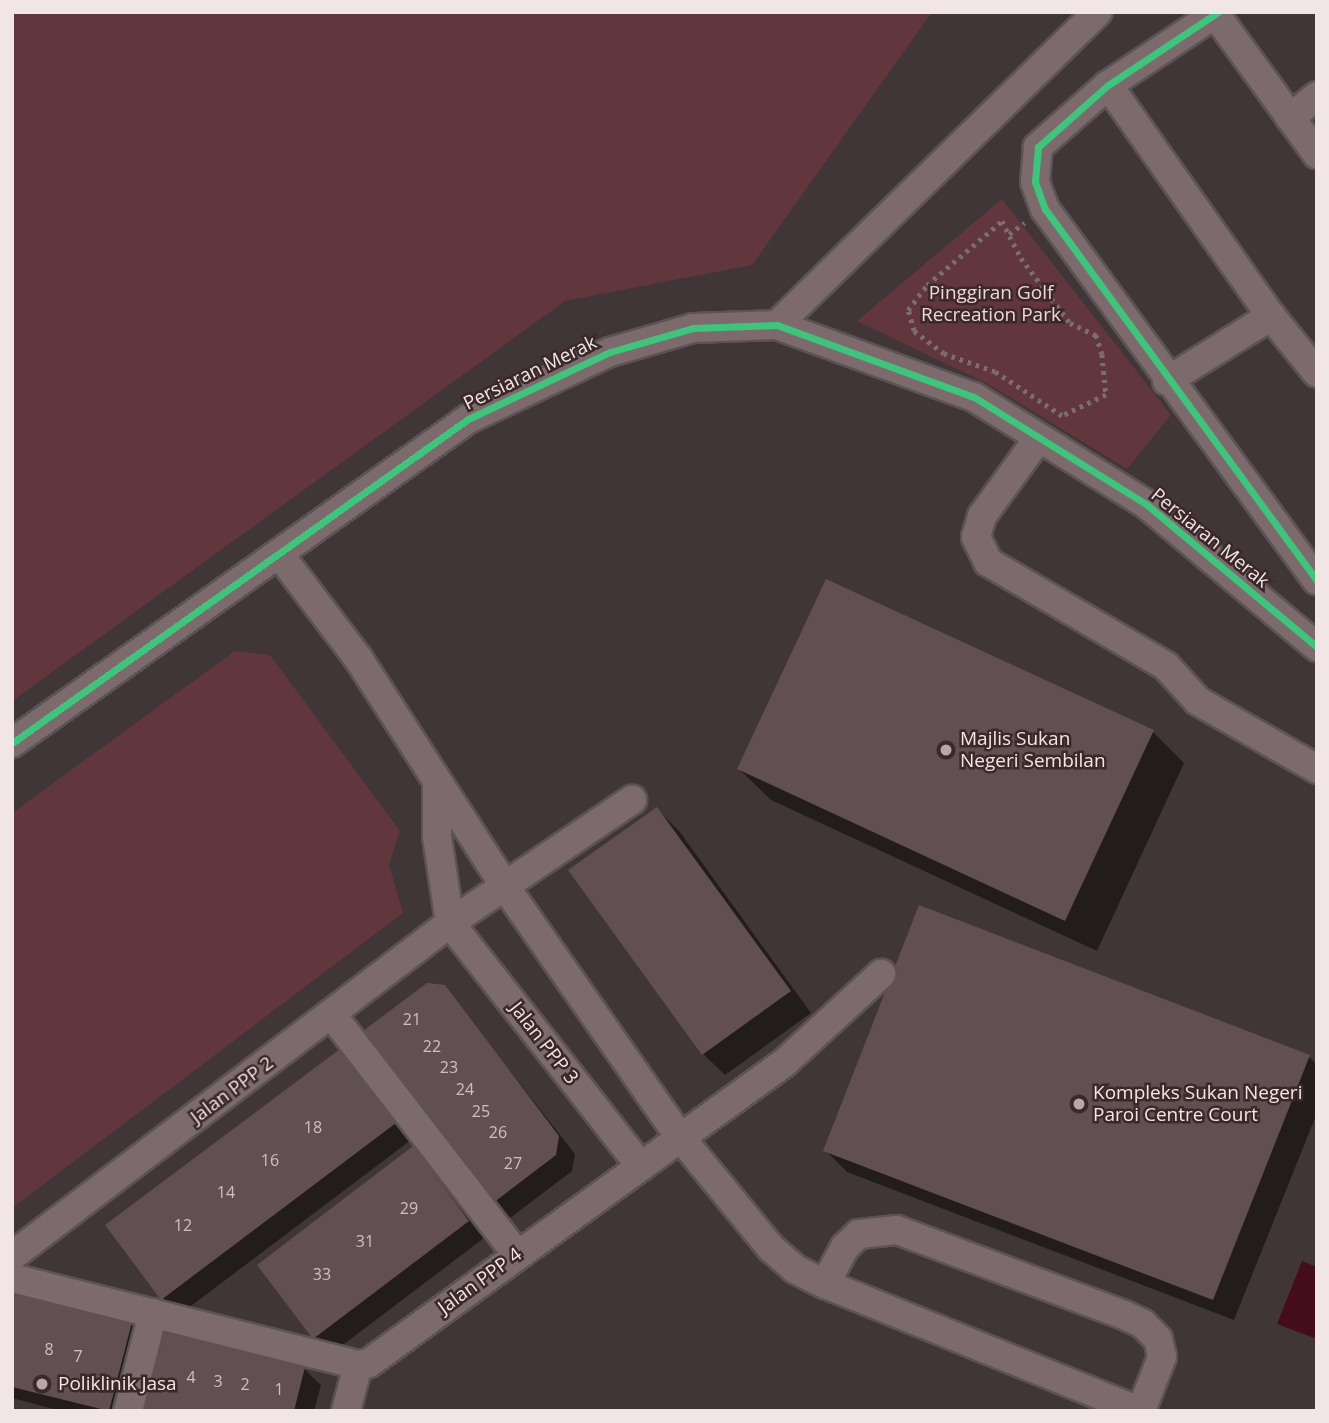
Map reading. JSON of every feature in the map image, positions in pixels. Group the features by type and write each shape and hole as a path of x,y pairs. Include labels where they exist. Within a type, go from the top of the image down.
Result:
{"street":[{"path":"777,325 1098,12"},
{"path":"1317,154 1217,13 1108,85 1038,147 1035,182 1045,209 1167,381 1317,580"},
{"path":"1108,85 1271,316 1317,373"},
{"path":"1290,118 1317,96"},
{"path":"1167,381 1271,316"},
{"name":"Persiaran Merak","path":"12,743 468,419 610,352 694,328 777,325 974,397 1146,504 1317,647"},
{"path":"1038,439 982,516 976,537 988,562 1167,666 1198,701 1317,769"},
{"path":"279,554 358,658 506,888 680,1137 771,1248 795,1269 825,1284 1141,1411 1162,1357 1158,1339 1143,1324 897,1230 859,1234 845,1247 825,1284"},
{"path":"437,784 437,837 450,923"},
{"name":"Jalan PPP 2","path":"12,1256 450,923 506,888 632,800"},
{"name":"Jalan PPP 3","path":"450,923 639,1164"},
{"name":"Jalan PPP 4","path":"358,1365 369,1363 639,1164 784,1063 881,974"},
{"path":"332,1014 517,1254"},
{"path":"12,1278 358,1365 346,1411"},
{"path":"128,1411 153,1313"}],"path":[{"path":"1002,221 1029,269 1070,323 1096,335 1102,354 1106,395 1062,416 995,372 944,354 914,331 908,310 927,285 1002,221"}],"green space":[{"path":"12,12 932,12 752,265 565,301 12,701"},
{"name":"Pinggiran Golf Recreation Park","path":"1002,199 1171,415 1127,469 988,384 857,321"},
{"path":"235,651 270,655 400,831 389,865 403,913 12,1208 12,813"}],"shaded area":[{"path":"1302,1261 1317,1267 1317,1339 1277,1324"}],"building":[{"name":"Majlis Sukan Negeri Sembilan","path":"826,579 1154,730 1065,921 737,769"},
{"path":"657,807 791,991 702,1055 568,870"},
{"name":"Kompleks Sukan Negeri Paroi Centre Court","path":"919,905 1310,1055 1213,1300 823,1151"},
{"path":"427,983 445,985 559,1136 556,1155 493,1203 363,1031"},
{"path":"340,1049 396,1123 161,1300 105,1225"},
{"path":"413,1146 469,1221 313,1339 257,1265"},
{"path":"17,1292 132,1322 109,1411 12,1387 12,1296"},
{"path":"161,1330 305,1367 294,1411 140,1411"}],"cycle path":[{"path":"1218,12 1108,85 1038,147 1035,182 1045,209 1317,580"},
{"path":"12,743 468,419 610,352 693,328 777,325 974,397 1146,504 1317,647"}],"place":[{"name":"Majlis Sukan Negeri Sembilan","path":"946,750"},
{"name":"Kompleks Sukan Negeri Paroi Centre Court","path":"1079,1104"},
{"name":"Poliklinik Jasa","path":"42,1384"}]}
